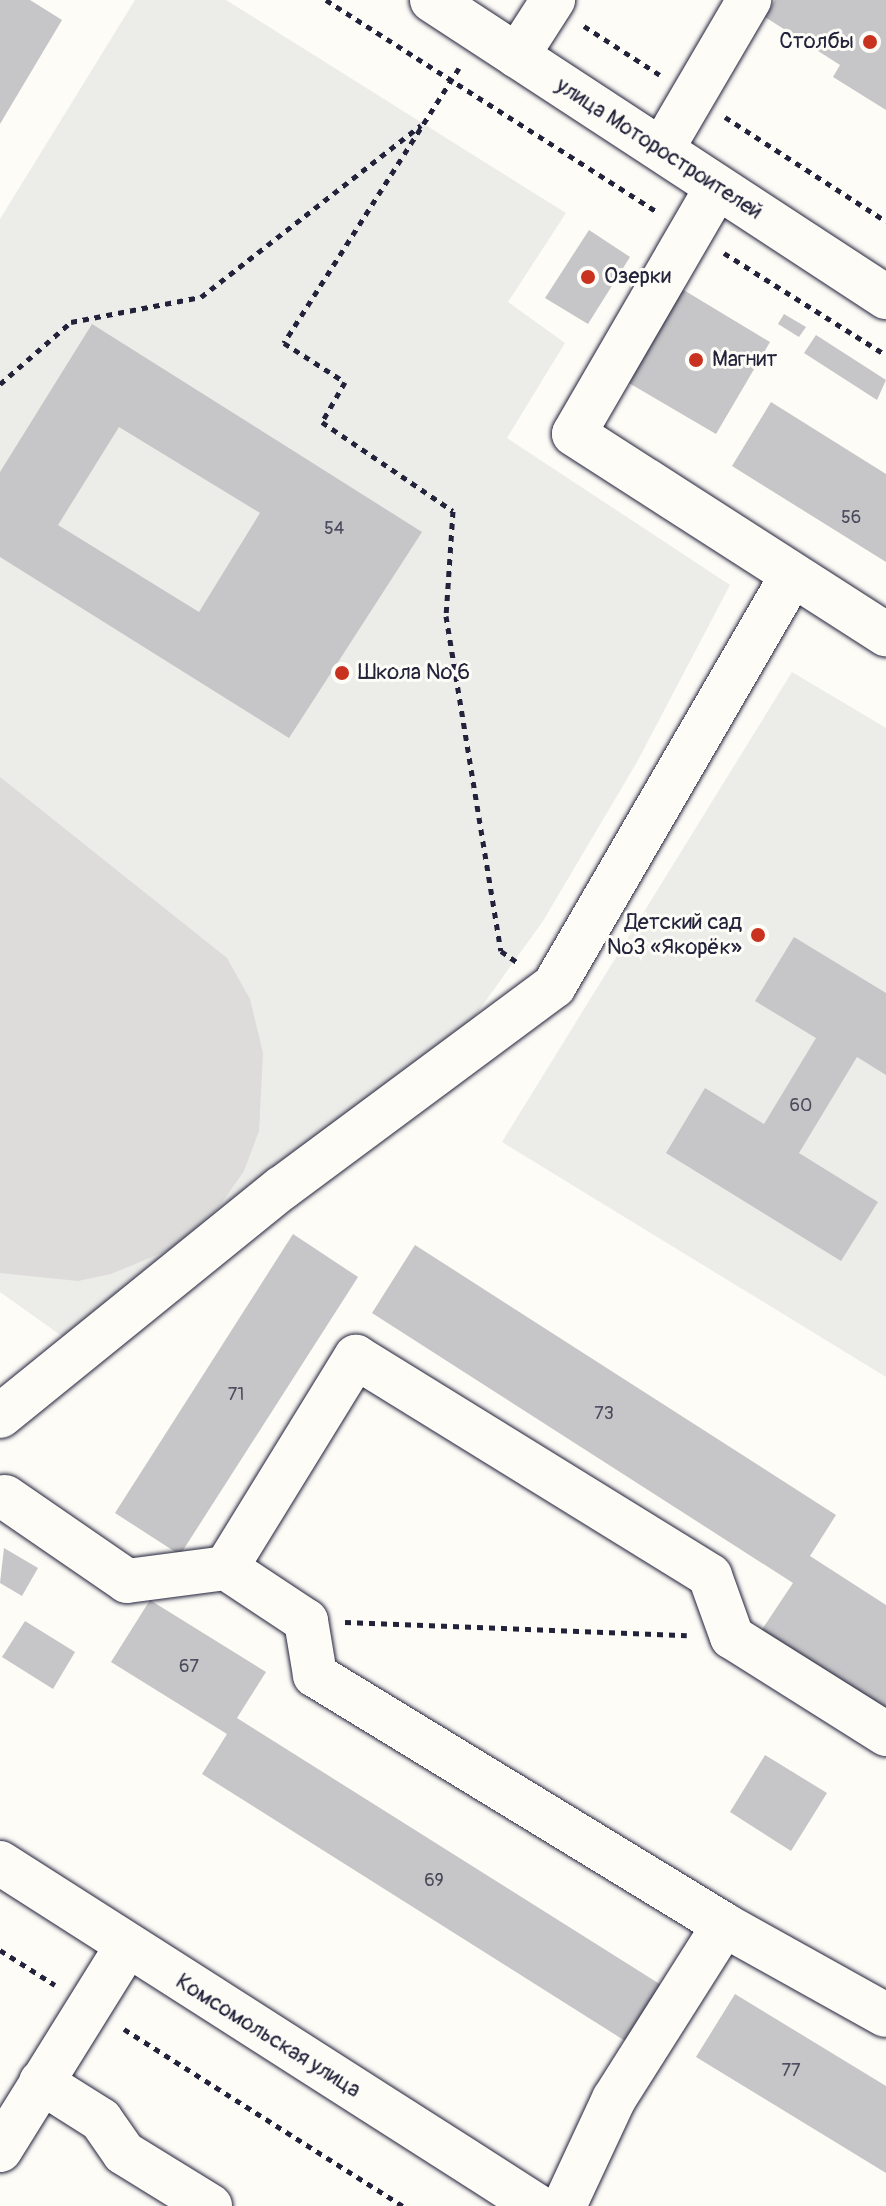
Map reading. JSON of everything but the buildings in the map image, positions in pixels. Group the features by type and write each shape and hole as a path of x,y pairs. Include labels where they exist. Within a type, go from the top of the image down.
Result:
{"street":[{"name":"улица Моторостроителей","path":"432,0 886,297"},
{"path":"517,56 553,0"},
{"path":"662,149 749,0"},
{"path":"717,187 574,434 886,634"},
{"path":"0,1416 282,1188 554,986 792,576"},
{"path":"226,1568 356,1357 710,1576 732,1637 886,1734"},
{"path":"2,1490 127,1581 226,1568 306,1621 315,1675 724,1925 886,2015"},
{"name":"Комсомольская улица","path":"0,1863 517,2201"},
{"path":"564,2206 614,2099 724,1925"},
{"path":"0,2150 127,1946"},
{"path":"41,2082 101,2120 124,2153 210,2206"}],"path":[{"path":"326,0 886,355"},
{"path":"452,79 284,343 345,382 322,422 453,511 446,616 501,951 554,986"},
{"path":"0,384 71,322 201,297 425,122"},
{"path":"306,1621 732,1637"},
{"path":"0,1950 403,2206"}],"shaded area":[{"name":"Школа № 6","path":"135,0 226,0 566,213 508,302 565,343 507,438 730,585 637,762 543,921 467,1027 73,1344 0,1292 0,219"},
{"name":"Детский сад №3 «Якорёк»","path":"792,672 886,728 886,1377 502,1142"},
{"path":"0,777 227,958 250,999 263,1053 259,1131 244,1171 219,1207 169,1250 111,1274 78,1281 0,1273"}],"place":[{"name":"Столбы","path":"870,42"},
{"name":"Озерки","path":"588,277"},
{"name":"Магнит","path":"696,360"},
{"name":"Школа № 6","path":"342,673"},
{"name":"Детский сад №3 «Якорёк»","path":"758,935"}]}
